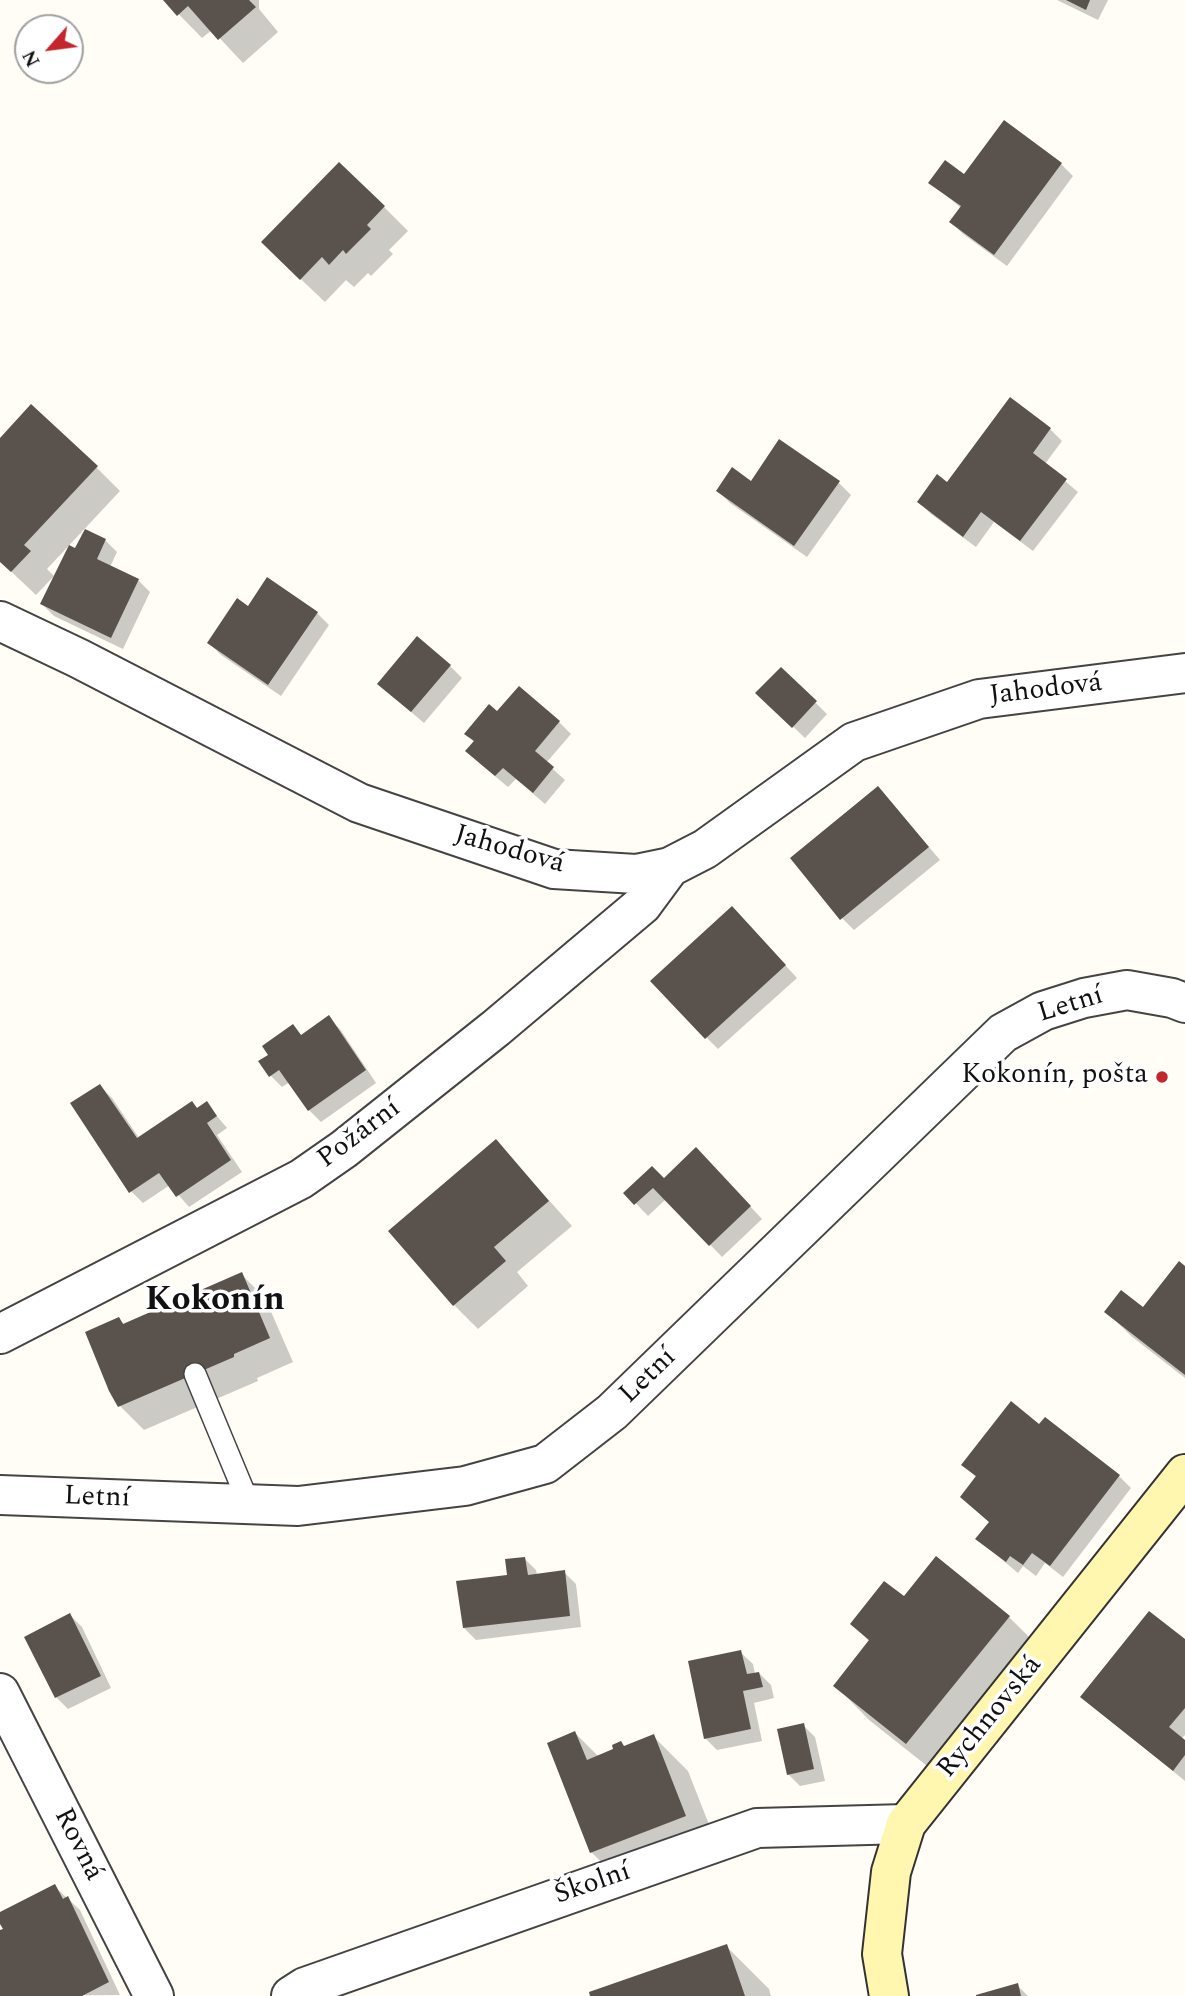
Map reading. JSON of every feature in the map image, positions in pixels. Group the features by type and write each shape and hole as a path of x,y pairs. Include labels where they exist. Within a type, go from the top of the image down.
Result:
{"main road":[{"name":"Rychnovská","path":"889,1996 882,1954 891,1872 905,1824 1185,1474"}],"street":[{"name":"Jahodová","path":"0,621 78,658 359,803 554,869 636,874 670,867 705,849 854,742 979,699 1185,673"},
{"name":"Požární","path":"0,1334 301,1179 344,1149 496,1028 601,940 642,905 670,867"},
{"name":"Letní","path":"0,1495 298,1506 465,1486 545,1464 612,1412 1003,1033 1043,1011 1084,998 1127,990 1185,1003"},
{"name":"Rovná","path":"0,1693 154,1996"},
{"name":"Školní","path":"291,1996 305,1987 757,1828 905,1824"}],"lane":[{"path":"195,1374 249,1504"}],"building":[{"path":"163,0 249,0 256,7 218,40 188,6 177,16"},
{"path":"1066,0 1090,0 1086,10"},
{"path":"1004,120 1062,163 994,255 949,222 961,206 928,183 945,160 964,174"},
{"path":"339,162 385,206 367,225 371,229 346,254 343,250 329,265 322,257 300,280 261,242"},
{"path":"1010,397 1051,428 1033,453 1067,479 1020,541 981,512 963,537 917,502 937,474 947,482"},
{"path":"31,404 98,466 24,545 31,551 11,572 0,562 0,438"},
{"path":"779,439 840,481 794,546 716,491 732,467 751,481"},
{"path":"85,529 106,539 97,559 139,579 111,638 40,604 69,545 75,548"},
{"path":"267,577 318,612 268,685 207,643 237,598 248,606"},
{"path":"417,636 451,665 411,712 377,684"},
{"path":"781,667 817,701 792,728 755,693"},
{"path":"519,686 560,721 535,751 554,767 533,793 503,768 495,776 465,751 474,741 464,734 489,704 497,711"},
{"path":"878,786 929,847 840,920 790,858"},
{"path":"732,906 786,965 705,1039 650,981"},
{"path":"329,1015 366,1070 308,1111 279,1070 269,1077 258,1061 268,1055 262,1046 293,1024 301,1035"},
{"path":"100,1084 137,1138 192,1101 197,1108 207,1101 217,1116 207,1123 231,1160 176,1197 159,1173 129,1193 70,1103"},
{"path":"496,1139 549,1201 494,1247 506,1261 453,1306 388,1231"},
{"path":"696,1147 751,1206 709,1246 653,1188 634,1205 623,1193 652,1166 664,1178"},
{"path":"1179,1261 1185,1266 1185,1375 1104,1312 1121,1290 1143,1307"},
{"path":"242,1272 270,1338 234,1354 234,1357 118,1407 85,1332 119,1317 123,1324"},
{"path":"1011,1401 1039,1424 1045,1417 1120,1475 1050,1566 1032,1553 1023,1565 1010,1556 1006,1562 975,1539 989,1522 960,1497 976,1476 961,1465"},
{"path":"936,1556 1010,1616 906,1744 833,1686 869,1640 850,1624 884,1581 904,1596"},
{"path":"525,1557 528,1575 565,1570 570,1616 463,1628 456,1581 507,1575 505,1559"},
{"path":"1149,1611 1185,1639 1185,1708 1169,1727 1185,1740 1185,1755 1173,1771 1080,1697"},
{"path":"70,1613 101,1676 55,1698 24,1637"},
{"path":"741,1650 747,1674 759,1672 763,1687 743,1691 751,1729 704,1739 688,1661"},
{"path":"804,1723 814,1769 787,1775 777,1729"},
{"path":"575,1731 587,1760 613,1749 612,1745 621,1741 624,1746 654,1734 686,1816 590,1853 547,1743"},
{"path":"55,1884 63,1899 68,1896 109,1982 82,1996 0,1996 0,1930 3,1929 0,1912"},
{"path":"727,1944 745,1996 590,1996 589,1992"},
{"path":"1018,1983 1021,1996 976,1996 976,1995"}],"place":[{"name":"Kokonín, pošta","path":"1162,1077"}],"district":[{"name":"Kokonín","path":"215,1302"}]}
